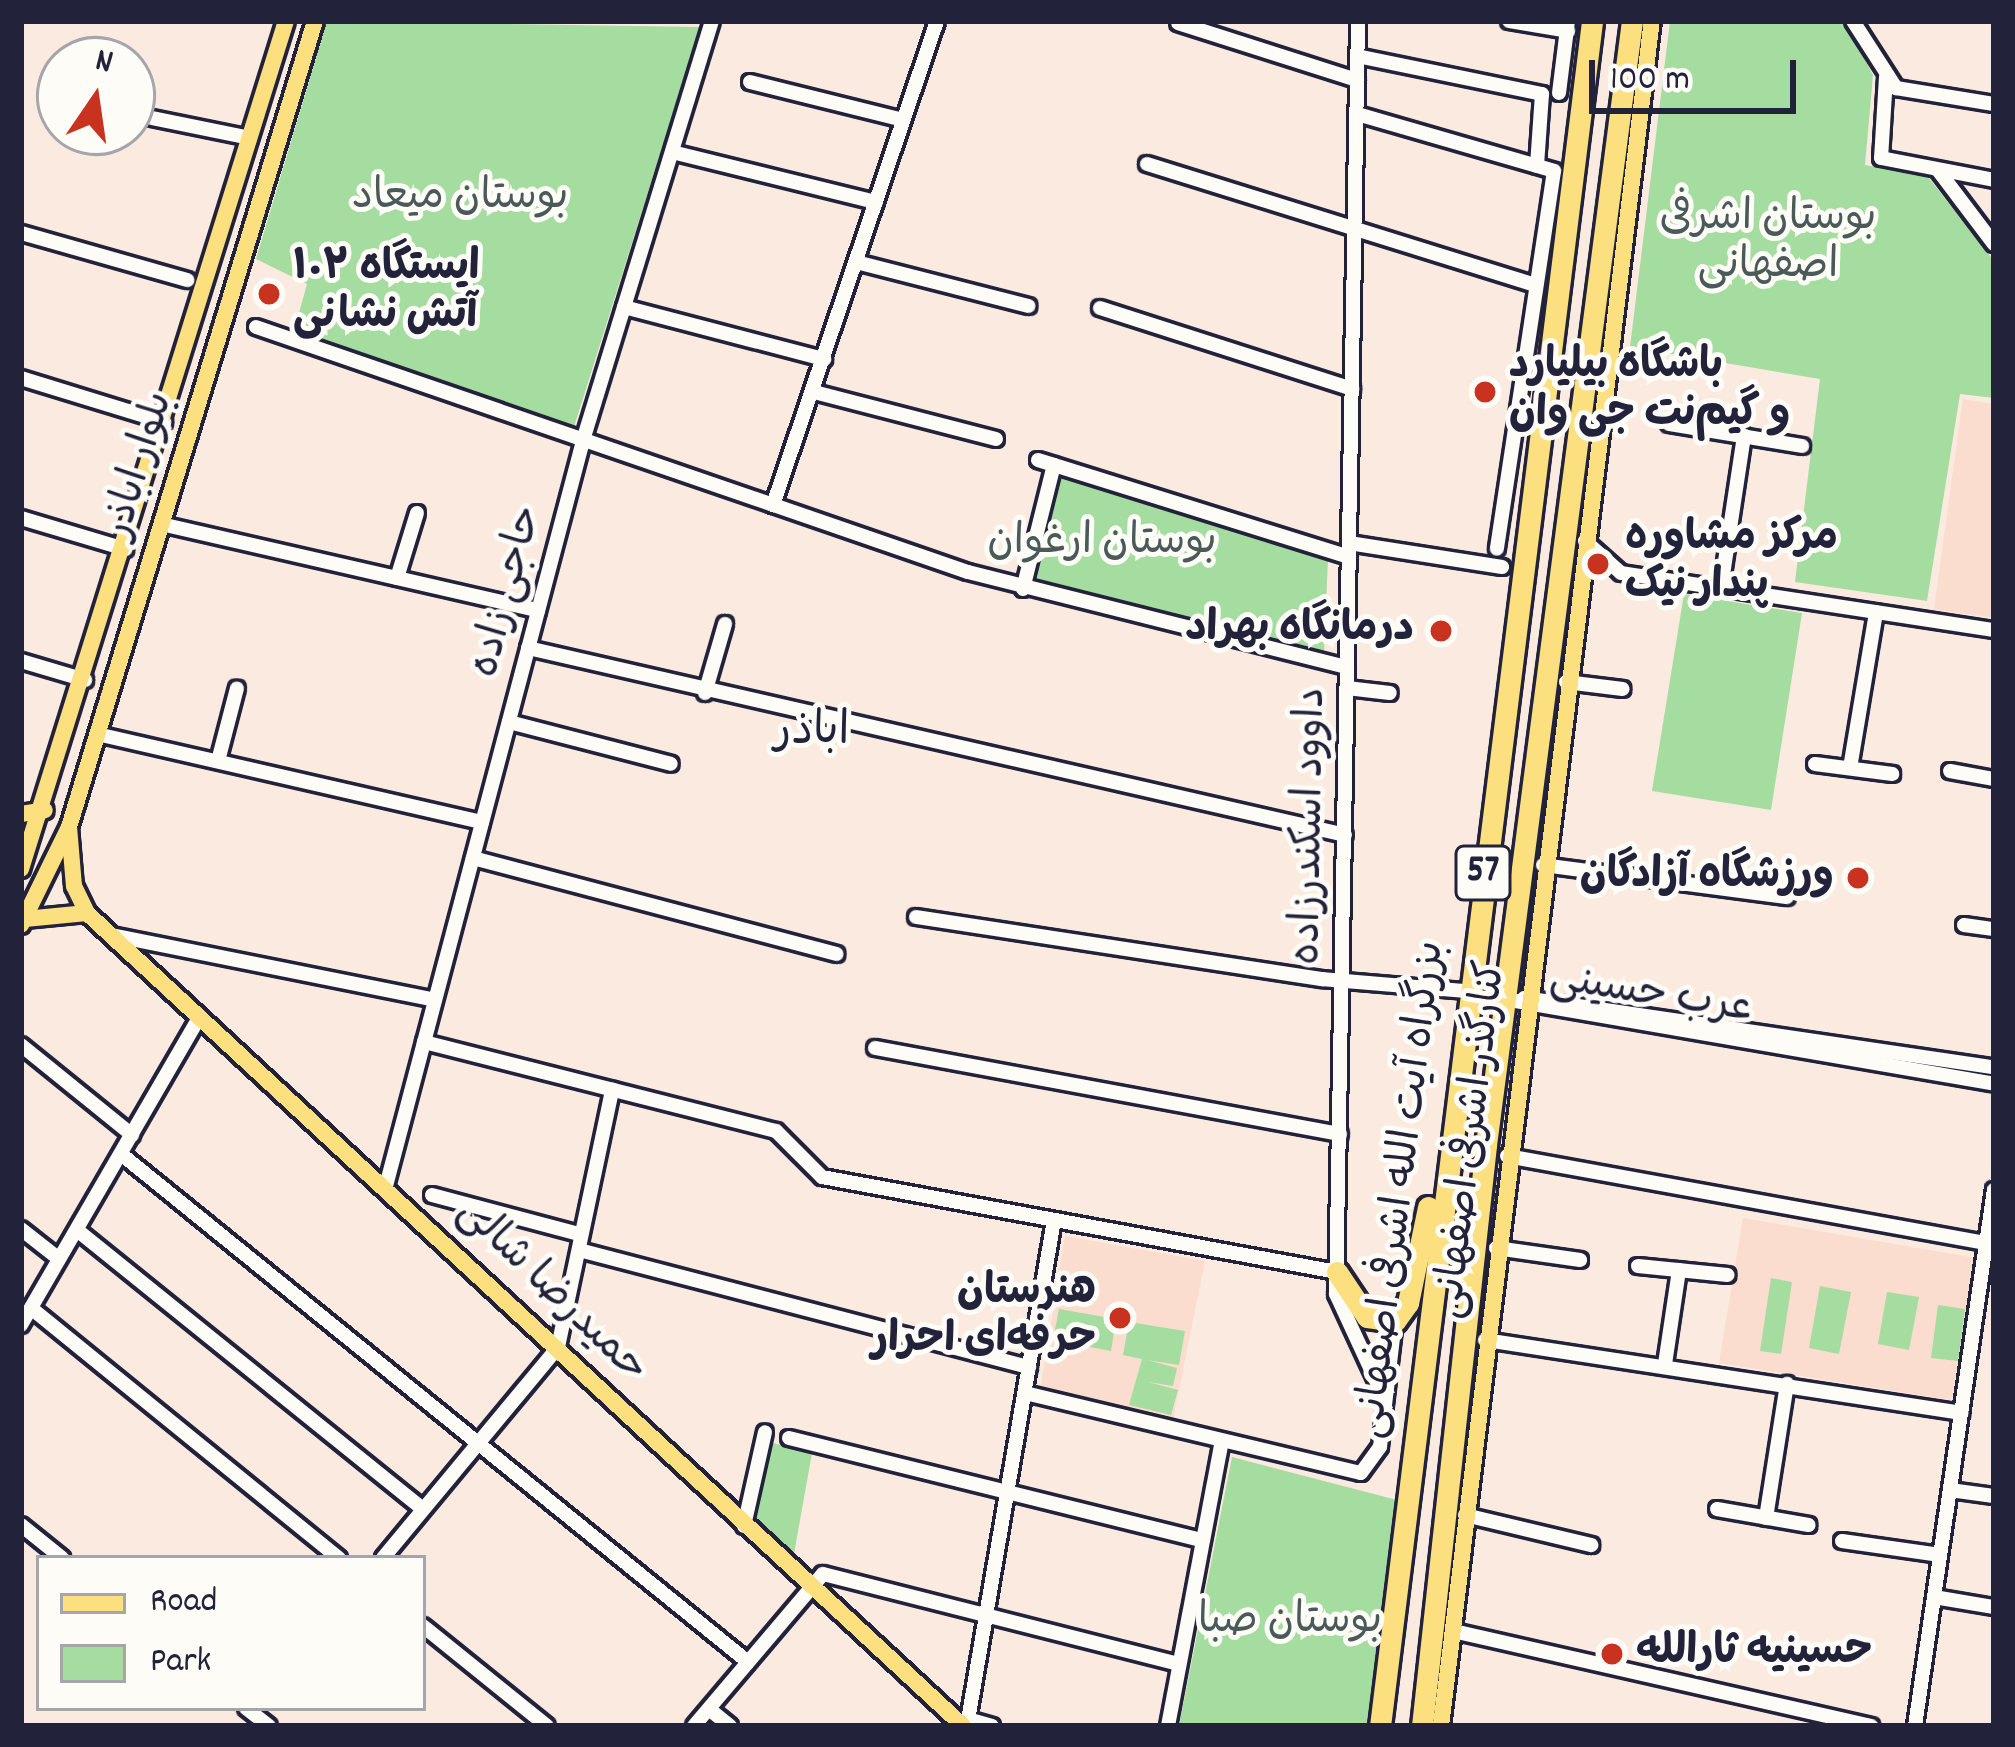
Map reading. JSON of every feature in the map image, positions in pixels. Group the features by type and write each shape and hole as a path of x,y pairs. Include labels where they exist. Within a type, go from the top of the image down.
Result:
{"highway":[{"name":"بزرگراه آیت الله اشرفی اصفهانی","path":"1380,1726 1442,1173 1592,21"},
{"name":"بزرگراه آیت الله اشرفی اصفهانی","path":"1422,1726 1604,324 1632,21"},
{"path":"1337,1272 1367,1317 1395,1321 1442,1173"}],"main road":[{"name":"بلوار اباذر","path":"21,869 45,810 286,21"},
{"name":"بلوار اباذر","path":"23,922 69,827 315,21"},
{"path":"1604,324 1616,299 1652,21"},
{"name":"کنارگذر اشرفی اصفهانی","path":"1441,1726 1507,1156 1518,1002 1543,865 1566,682 1574,561 1585,541 1604,324"},
{"path":"21,814 45,810"},
{"path":"23,922 88,913 74,886 69,827"},
{"name":"حمیدرضا شالی","path":"88,913 557,1347 807,1590 967,1724"}],"street":[{"name":"حاجی زاده","path":"386,1186 584,437 712,21"},
{"path":"773,505 937,21"},
{"name":"داوود اسکندرزاده","path":"1358,21 1337,1272 1338,1305 1384,1398"},
{"path":"1509,21 1568,26 1537,166"},
{"path":"1853,21 1886,77 1903,90 1994,104"},
{"path":"1178,23 1358,80"},
{"path":"1357,56 1551,94"},
{"path":"1886,77 1876,143 1885,160 1994,180"},
{"path":"751,82 903,120"},
{"path":"1357,114 1554,171 1533,284 1497,549"},
{"path":"156,119 250,138"},
{"path":"672,152 876,202"},
{"path":"1148,164 1533,284"},
{"path":"1938,170 1994,244"},
{"path":"21,233 187,280"},
{"path":"856,262 1028,306"},
{"path":"624,307 824,359"},
{"path":"1100,308 1352,389"},
{"path":"256,327 1023,589 1347,667"},
{"path":"21,378 164,422"},
{"path":"814,392 995,439"},
{"path":"1669,424 1802,446"},
{"path":"1721,589 1744,436"},
{"path":"1037,460 1349,550 1502,567"},
{"path":"1023,589 1054,465"},
{"path":"397,578 417,513"},
{"path":"21,518 124,550"},
{"path":"161,524 538,610"},
{"path":"1585,541 1622,573 1994,630"},
{"path":"1850,768 1876,612"},
{"path":"705,693 725,624"},
{"path":"528,648 705,693 1345,835"},
{"path":"21,661 85,680"},
{"path":"1566,682 1623,689"},
{"path":"218,761 237,688"},
{"path":"1347,688 1390,693"},
{"path":"508,722 671,764"},
{"path":"98,734 482,822"},
{"path":"1815,764 1892,774"},
{"path":"1951,771 1994,778"},
{"path":"472,858 837,954"},
{"path":"1543,865 1787,897"},
{"path":"916,917 1466,991"},
{"path":"1964,925 1994,929"},
{"path":"111,935 435,1000"},
{"name":"عرب حسینی","path":"1518,1002 1994,1067"},
{"name":"عرب حسینی","path":"1518,1002 1994,1084"},
{"path":"21,1325 200,1018"},
{"path":"424,1042 776,1131 822,1178 1337,1272"},
{"path":"21,1045 132,1135"},
{"path":"875,1048 1340,1134"},
{"path":"385,1555 557,1347 583,1251 579,1234 612,1090"},
{"path":"121,1154 748,1662"},
{"path":"1507,1156 1986,1243"},
{"path":"1915,1726 1961,1413 1987,1282 1986,1243 1994,1190"},
{"path":"432,1195 579,1234"},
{"path":"992,1726 967,1724 1054,1220"},
{"path":"21,1229 59,1259"},
{"path":"77,1230 423,1509"},
{"path":"1496,1248 1580,1260"},
{"path":"583,1251 1029,1367"},
{"path":"1638,1266 1728,1275"},
{"path":"1665,1364 1679,1270"},
{"path":"31,1308 335,1555"},
{"path":"1024,1393 1221,1445 1360,1473 1378,1459 1395,1321"},
{"path":"1485,1340 1961,1413"},
{"path":"1766,1518 1787,1384"},
{"path":"744,1526 766,1432"},
{"path":"789,1438 1202,1540"},
{"path":"1168,1726 1221,1445"},
{"path":"1950,1490 1994,1496"},
{"path":"1717,1509 1809,1525"},
{"path":"1465,1515 1591,1545"},
{"path":"21,1525 58,1555"},
{"path":"1842,1540 1940,1556"},
{"path":"694,1726 807,1590 833,1573 1179,1664"},
{"path":"1934,1597 1994,1607"},
{"path":"426,1628 547,1726"},
{"path":"1453,1631 1871,1726"},
{"path":"1775,1726 1780,1705"},
{"path":"709,1708 730,1726"},
{"path":"252,1714 268,1726"}],"shaded area":[{"path":"1963,399 1994,404 1994,618 1934,609"},
{"path":"1743,1218 1970,1257 1977,1266 1951,1400 1719,1363"},
{"name":"هنرستان حرفه‌ای احرار","path":"1065,1236 1205,1261 1173,1419 1041,1386"}],"green space":[{"name":"بوستان میعاد","path":"327,21 700,27 574,427 294,331 307,284 256,259"},
{"name":"بوستان اشرفی اصفهانی","path":"1670,21 1844,21 1873,75 1865,165 1928,177 1994,261 1994,398 1960,394 1927,601 1795,582 1820,379 1630,347"},
{"name":"بوستان ارغوان","path":"1062,476 1328,558 1324,653 1036,582"},
{"path":"1684,594 1802,613 1771,810 1652,791"},
{"path":"1771,1278 1792,1282 1781,1354 1760,1351"},
{"path":"1820,1286 1851,1292 1839,1354 1809,1348"},
{"path":"1887,1292 1919,1297 1909,1350 1878,1344"},
{"path":"1938,1305 1965,1309 1958,1361 1931,1358"},
{"path":"1059,1309 1116,1319 1111,1351 1053,1340"},
{"path":"1129,1322 1185,1331 1179,1365 1147,1360 1177,1368 1173,1386 1148,1382 1178,1390 1171,1415 1129,1405 1142,1359 1123,1355"},
{"path":"769,1442 812,1453 794,1554 752,1514"},
{"name":"بوستان صبا","path":"1232,1457 1397,1500 1371,1726 1179,1726"}],"place":[{"name":"ایستگاه ۱۰۲ آتش نشانی","path":"269,294"},
{"name":"باشگاه بیلیارد و گیم‌نت جی وان","path":"1485,392"},
{"name":"مرکز مشاوره پندار نیک","path":"1598,564"},
{"name":"درمانگاه بهراد","path":"1441,631"},
{"name":"ورزشگاه آزادگان","path":"1858,878"},
{"name":"هنرستان حرفه‌ای احرار","path":"1120,1318"},
{"name":"حسینیه ثارالله","path":"1612,1654"}],"district":[{"name":"اباذر","path":"812,734"}]}
